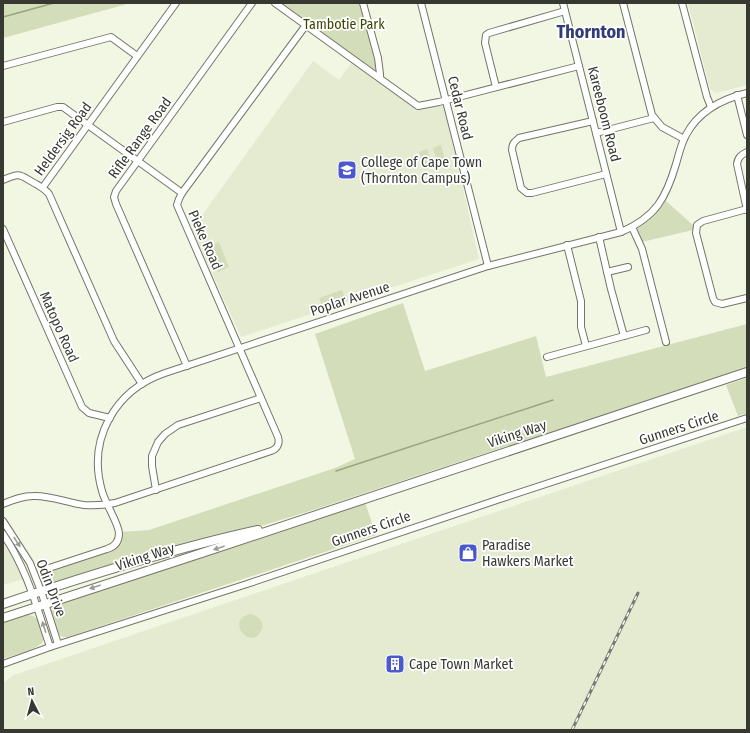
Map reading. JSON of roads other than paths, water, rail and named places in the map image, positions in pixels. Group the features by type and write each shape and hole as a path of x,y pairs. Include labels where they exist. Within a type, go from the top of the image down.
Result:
{"main road":[{"name":"Viking Way","path":"3,618 747,372"},
{"name":"Viking Way","path":"3,604 122,566 211,540 295,521"}],"street":[{"name":"Heldersig Road","path":"142,384 114,341 49,194 43,187 176,3"},
{"name":"Rifle Range Road","path":"187,366 114,199 116,191 252,3"},
{"path":"275,3 416,105 424,106 579,66"},
{"path":"363,3 378,58 380,78"},
{"name":"Cedar Road","path":"421,3 488,266"},
{"name":"Kareeboom Road","path":"563,3 621,232"},
{"path":"623,3 648,103 654,118 662,127 684,139"},
{"path":"682,3 707,97 712,107"},
{"path":"496,87 485,43 486,35 565,11"},
{"name":"Pieke Road","path":"156,490 271,451 278,445 278,437 178,209 178,202 182,193 306,25"},
{"path":"3,66 110,37 137,56"},
{"name":"Poplar Avenue","path":"46,569 107,549 114,545 118,540 118,532 106,504 99,480 98,459 101,438 110,418 124,399 142,384 158,375 488,266 621,232 632,227 649,215 663,199 670,185 684,139 693,124 712,107 725,99 747,93"},
{"path":"737,96 747,135"},
{"path":"3,122 61,106 182,193"},
{"path":"596,133 654,118"},
{"path":"593,120 519,138 514,141 512,150 521,188 527,193 532,193 606,174"},
{"path":"747,152 738,159 737,164 747,210 703,221 697,225 696,233 713,298 716,302 722,304 747,298"},
{"path":"3,180 13,176 22,175 43,187"},
{"path":"632,227 642,249 666,342"},
{"name":"Matopo Road","path":"3,229 82,407 89,413 110,418"},
{"path":"599,237 624,336"},
{"path":"567,245 581,301 581,327 586,346"},
{"path":"607,272 628,267"},
{"path":"547,357 646,330"},
{"path":"3,504 24,497 34,496 50,497 84,505 106,504 115,503 156,490 152,456 158,442 165,434 178,425 261,398"},
{"name":"Gunners Circle","path":"3,664 58,644 247,584 747,418"},
{"name":"Odin Drive","path":"3,522 30,563 41,591 58,644"},
{"name":"Odin Drive","path":"3,534 23,568 50,647"}],"waterway":[{"path":"3,17 54,3"},
{"path":"336,471 553,400"}],"railway":[{"path":"572,730 638,593"}],"place":[{"name":"College of Cape Town (Thornton Campus)","path":"347,170"},
{"name":"Paradise Hawkers Market","path":"468,553"},
{"name":"Cape Town Market","path":"395,664"}],"district":[{"name":"Thornton","path":"591,32"}],"park label":[{"name":"Tambotie Park","path":"344,24"}]}
